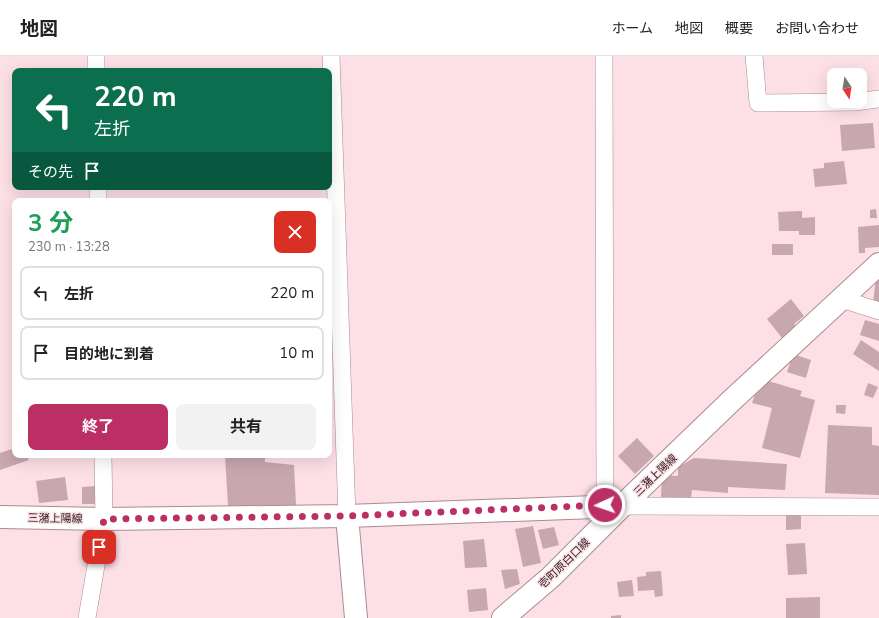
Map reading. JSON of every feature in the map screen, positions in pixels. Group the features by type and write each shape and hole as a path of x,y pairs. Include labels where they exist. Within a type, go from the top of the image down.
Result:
{"main road":[{"name":"三潴上陽線","path":"0,517 104,519 347,516 613,506 879,264"},
{"name":"壱町原白口線","path":"503,618 550,577 613,506"},
{"path":"347,516 356,618"}],"street":[{"path":"96,56 96,68"},
{"path":"332,56 347,516"},
{"path":"604,56 613,506 879,507"},
{"path":"754,56 758,103 855,102 879,99"},
{"path":"840,299 879,311"},
{"path":"87,618 104,519 103,458"}],"building":[{"path":"873,123 875,148 842,151 840,125"},
{"path":"844,161 847,184 815,187 813,169 824,168 824,163"},
{"path":"876,209 877,218 870,218 870,210"},
{"path":"802,211 802,218 815,217 815,235 799,235 799,231 779,231 778,212"},
{"path":"879,225 879,247 865,248 865,253 859,253 858,227"},
{"path":"772,244 793,244 793,255 772,255"},
{"path":"876,277 879,278 879,304 873,303"},
{"path":"791,299 804,316 794,324 796,327 782,338 767,319"},
{"path":"865,320 879,324 879,341 860,335"},
{"path":"861,340 879,352 879,371 853,354"},
{"path":"793,354 811,360 806,378 787,372"},
{"path":"765,380 802,391 800,396 815,400 800,458 762,448 772,408 752,403 755,394"},
{"path":"868,383 878,387 873,398 864,395"},
{"path":"836,405 846,405 845,414 836,413"},
{"path":"828,425 872,427 872,445 879,446 879,495 825,493"},
{"path":"637,438 654,456 635,474 618,456"},
{"path":"12,449 12,458 28,458 29,460 0,470 0,453"},
{"path":"225,458 265,458 265,462 294,465 296,505 228,506"},
{"path":"694,458 787,464 785,490 728,487 728,493 692,490 691,499 661,497 662,475 678,476 678,467"},
{"path":"65,477 68,500 39,503 36,481"},
{"path":"95,486 96,504 82,504 82,487"},
{"path":"786,514 801,514 801,529 786,530"},
{"path":"533,526 541,563 523,567 515,529"},
{"path":"554,527 559,545 543,549 538,530"},
{"path":"484,539 487,567 465,568 463,541"},
{"path":"805,543 807,574 788,575 786,544"},
{"path":"517,569 520,584 505,589 501,570"},
{"path":"661,571 663,596 655,597 654,590 638,591 637,577 646,576 646,572"},
{"path":"632,580 634,596 619,597 617,582"},
{"path":"486,588 488,610 469,612 467,590"},
{"path":"820,597 820,618 786,618 786,598"},
{"path":"621,615 621,618 611,618 611,616"}],"route":[{"path":"99,547 104,519 347,516 605,505"}]}
